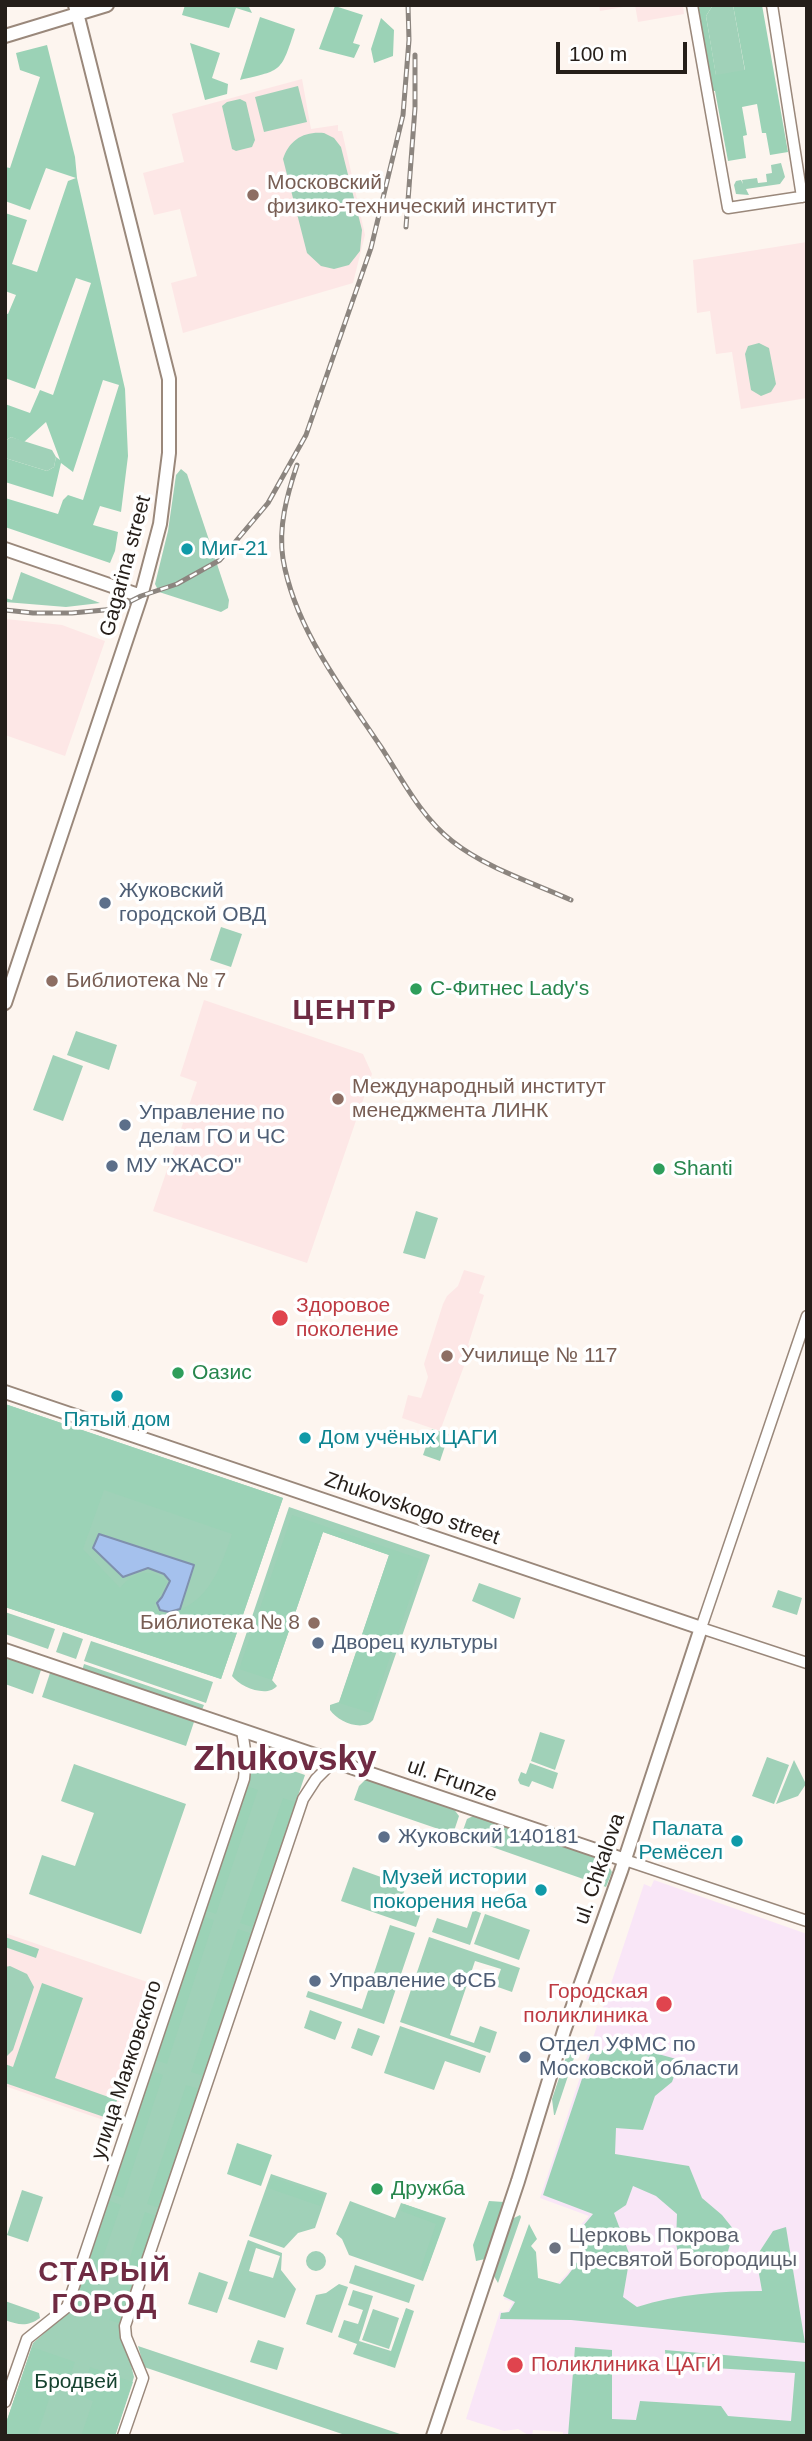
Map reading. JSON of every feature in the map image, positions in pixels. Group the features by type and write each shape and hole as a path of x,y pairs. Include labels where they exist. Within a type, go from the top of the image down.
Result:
{"main road":[{"path":"5,36 76,9 107,5"},
{"name":"Gagarina street","path":"5,1003 141,596 160,524 169,453 169,379 76,9"},
{"path":"5,549 141,596"},
{"name":"Zhukovskogo street","path":"5,1392 701,1628"},
{"name":"ul. Chkalova","path":"433,2436 518,2181 564,2031 625,1860 701,1628"},
{"name":"ul. Frunze","path":"5,1650 625,1860"}],"street":[{"path":"692,5 728,208 805,197 772,5"},
{"name":"ul. Chkalova","path":"701,1628 807,1316"},
{"name":"Zhukovskogo street","path":"701,1628 807,1663"},
{"name":"улица Маяковского","path":"5,2402 27,2339 67,2307 244,1779 246,1757 242,1730"},
{"path":"123,2436 143,2378 126,2337 125,2326 303,1799 316,1779 334,1762"},
{"name":"ul. Frunze","path":"625,1860 807,1922"}],"shaded area":[{"path":"599,5 635,5 600,11"},
{"path":"635,5 683,5 684,14 638,22"},
{"name":"Московский физико-технический институт","path":"302,79 311,129 338,125 338,131 342,131 365,235 353,283 183,333 171,283 197,276 180,209 154,215 143,173 184,162 172,114"},
{"path":"807,242 807,398 741,409 732,352 716,354 710,311 697,313 693,260"},
{"path":"6,619 62,625 105,641 65,756 5,735"},
{"path":"204,1000 363,1054 372,1074 307,1263 153,1211 197,1082 180,1076"},
{"name":"Училище № 117","path":"464,1270 485,1276 479,1293 484,1295 468,1345 471,1347 440,1431 402,1418 408,1395 421,1398 428,1377 424,1364 443,1304 458,1286"},
{"path":"654,1880 807,1934 807,2436 563,2436 563,2432 533,2430 530,2436 518,2429 504,2431 466,2419 500,2311 508,2311 513,2302 504,2299 513,2275 549,2287 558,2283 568,2273 579,2255 582,2244 577,2242 575,2231 589,2216 540,2198 644,1884 651,1887"},
{"path":"5,1933 159,1986 112,2123 5,2086"}],"green space":[{"path":"185,5 248,5 252,13 236,8 229,28 182,15"},
{"path":"692,5 713,5 706,16 716,75 745,70 733,5 762,5 788,152 770,155 766,133 762,133 757,104 742,107 747,135 743,136 746,158 728,161 715,91 707,91"},
{"path":"713,5 733,5 745,71 716,76 706,16"},
{"path":"335,6 363,15 353,43 360,45 354,58 319,49"},
{"path":"260,17 295,29 287,54 278,67 265,74 240,80"},
{"path":"381,18 394,30 393,56 374,63 371,49"},
{"path":"190,43 220,53 212,78 228,84 227,94 205,100"},
{"path":"47,45 75,157 77,178 125,389 128,456 121,512 100,506 93,525 118,532 110,563 5,527 5,498 58,514 68,495 83,500 119,385 103,380 73,472 61,463 53,497 5,482 5,458 47,471 54,467 56,457 60,460 46,422 24,442 11,437 5,441 5,404 30,413 40,390 53,395 91,283 76,278 35,389 5,378 5,313 8,314 16,295 5,291 5,213 27,220 12,264 37,272 68,181 76,178 46,168 30,210 5,201 5,167 10,168 40,77 20,70 16,53"},
{"path":"298,86 307,122 264,132 255,97"},
{"path":"240,99 246,102 255,140 252,147 236,151 232,149 222,106"},
{"path":"324,133 334,138 341,147 362,230 360,251 349,265 334,269 321,266 307,253 283,159 298,138"},
{"path":"781,163 785,177 780,184 746,189 749,195 736,194 736,181 741,180 743,184 742,180 757,178 758,183 767,182 766,174 772,173 771,165"},
{"path":"759,343 769,348 776,384 771,392 761,396 751,390 745,354 748,346"},
{"path":"11,437 52,450 56,457 54,467 47,471 5,458 5,441"},
{"path":"181,469 187,474 229,600 228,608 221,612 159,592 155,584 168,531 176,475"},
{"path":"21,572 100,603 66,607 5,602 5,598 12,600"},
{"path":"221,927 242,934 231,967 210,960"},
{"path":"76,1031 117,1045 109,1070 67,1055"},
{"path":"53,1055 83,1066 63,1121 33,1110"},
{"path":"416,1211 438,1218 425,1259 403,1253"},
{"path":"5,1404 283,1498 221,1679 5,1607"},
{"path":"5,1404 283,1498 221,1679 5,1607","holes":["104,1490 232,1534 216,1575 200,1597 176,1611 160,1614 154,1605 167,1582 155,1574 143,1573 131,1578 120,1588 83,1549"]},
{"path":"432,1429 449,1434 440,1461 423,1455"},
{"path":"289,1507 430,1555 373,1720 369,1724 344,1722 330,1710 330,1705 339,1702 389,1555 323,1532 272,1680 277,1686 267,1691 254,1690 232,1676"},
{"path":"292,1515 423,1560 371,1713 339,1703 389,1555 323,1532 272,1680 239,1669"},
{"path":"479,1583 521,1598 514,1619 472,1601"},
{"path":"778,1590 802,1598 797,1615 772,1607"},
{"path":"5,1612 55,1629 48,1649 5,1634"},
{"path":"63,1632 83,1639 76,1659 56,1652"},
{"path":"91,1641 213,1682 206,1703 84,1661"},
{"path":"5,1655 42,1667 33,1694 5,1684"},
{"path":"84,1664 204,1705 201,1712 82,1671"},
{"path":"51,1670 195,1719 186,1746 42,1697"},
{"path":"540,1732 565,1740 555,1770 531,1761"},
{"path":"767,1757 789,1765 774,1804 752,1796"},
{"name":"Бродвей","path":"256,1758 305,1775 121,2324 134,2377 115,2436 5,2436 5,2426 33,2343 73,2308"},
{"path":"794,1760 806,1784 798,1796 776,1804"},
{"path":"530,1763 558,1773 553,1789 532,1781 529,1787 520,1784 518,1780 521,1772 526,1774"},
{"path":"74,1764 186,1804 141,1934 29,1894 42,1855 75,1866 94,1813 61,1801"},
{"path":"365,1780 453,1808 459,1816 453,1834 354,1800 359,1786"},
{"path":"247,1786 258,1790 216,1914 205,1910"},
{"path":"283,1798 295,1802 252,1927 240,1923"},
{"path":"473,1816 575,1849 607,1863 612,1872 606,1887 461,1836 467,1819"},
{"path":"353,1867 406,1886 400,1903 422,1910 416,1927 341,1901"},
{"path":"473,1910 481,1913 470,1945 432,1932 437,1918 467,1928"},
{"path":"485,1914 530,1930 519,1960 474,1944"},
{"path":"202,1916 214,1920 167,2064 155,2060"},
{"path":"390,1925 415,1933 384,2024 306,1997 308,1991 362,2009"},
{"path":"238,1929 250,1933 203,2076 191,2072"},
{"path":"5,1937 39,1949 36,1958 5,1947"},
{"path":"429,1937 520,1968 512,1992 495,1986 501,1969 475,1961 450,2035 474,2043 480,2026 497,2032 490,2053 400,2022"},
{"path":"10,1966 27,1974 34,1987 13,2050 5,2058 5,1967"},
{"path":"42,1983 83,1998 55,2078 117,2100 110,2119 5,2083 5,2064 13,2067"},
{"path":"310,2010 342,2022 335,2040 304,2028"},
{"path":"400,2026 486,2056 480,2073 445,2061 434,2090 384,2073"},
{"path":"358,2028 380,2036 372,2056 351,2048"},
{"path":"578,2046 554,2115 552,2099 569,2048"},
{"path":"629,2046 680,2060 672,2082 655,2096 643,2130 616,2128 615,2154 689,2166 702,2198 722,2215 734,2230 723,2269 680,2264 676,2243 677,2214 656,2196 633,2186 626,2205 614,2213 630,2256 623,2297 637,2307 699,2294 762,2291 756,2257 773,2231 786,2227 805,2343 571,2320 500,2319 501,2313 509,2312 515,2302 503,2296 529,2224 537,2239 531,2246 536,2252 538,2278 560,2284 580,2256 584,2244 579,2240 579,2231 593,2214 543,2195 591,2052"},
{"path":"152,2071 163,2075 123,2198 112,2194"},
{"path":"186,2085 199,2089 160,2208 147,2204"},
{"path":"237,2143 272,2155 261,2186 227,2174"},
{"path":"271,2174 327,2193 315,2228 298,2233 284,2248 249,2236"},
{"path":"272,2177 324,2195 320,2206 268,2188"},
{"path":"22,2190 43,2197 28,2242 7,2235"},
{"path":"110,2201 121,2205 84,2312 73,2308"},
{"path":"350,2201 395,2218 401,2203 446,2218 423,2281 349,2255 342,2239 336,2234"},
{"path":"489,2201 504,2202 485,2259 476,2261 473,2245"},
{"path":"404,2204 445,2219 426,2272 420,2270 436,2224 401,2211"},
{"path":"145,2212 157,2216 121,2324 109,2320"},
{"path":"520,2215 498,2283 494,2276 512,2219"},
{"path":"248,2240 282,2253 281,2270 296,2289 285,2318 228,2299","holes":["256,2248 280,2256 273,2278 249,2271"]},
{"path":"312,2251 320,2251 326,2261 320,2271 312,2271 306,2265 306,2257"},
{"path":"355,2265 415,2285 409,2303 349,2283"},
{"path":"199,2272 228,2282 217,2313 188,2304"},
{"path":"339,2284 348,2287 332,2333 306,2324 316,2295 326,2293"},
{"path":"353,2290 373,2296 359,2341 391,2351 406,2308 414,2311 395,2368 353,2354 357,2344 338,2337 344,2320 358,2324 363,2310 348,2305"},
{"path":"5,2301 39,2313 40,2318 23,2324 5,2320"},
{"path":"373,2309 399,2318 389,2349 362,2340"},
{"path":"406,2309 413,2312 394,2367 387,2365"},
{"path":"258,2340 284,2348 277,2370 250,2362"},
{"path":"138,2346 406,2436 348,2436 144,2367"},
{"path":"32,2347 75,2362 65,2391 53,2387 37,2436 5,2436 5,2426"},
{"path":"575,2347 612,2350 612,2419 636,2420 640,2401 721,2406 728,2416 791,2421 795,2373 666,2365 665,2350 807,2362 807,2436 568,2436"},
{"path":"90,2367 133,2382 115,2436 81,2436 93,2401 80,2396"}],"water":[{"path":"99,1534 194,1565 180,1609 169,1612 160,1610 157,1603 170,1581 164,1574 148,1568 123,1577 93,1548"}],"railway":[{"path":"5,610 72,613 115,609 141,596 177,584 220,560 268,503 306,435 371,248 403,115 409,40 408,5"},
{"path":"406,227 415,108 415,55"},
{"path":"297,465 283,523 283,559 298,610 336,681 413,797 441,831 479,859 571,900"}],"place":[{"name":"Московский физико-технический институт","path":"253,195"},
{"name":"Миг-21","path":"187,549"},
{"name":"Жуковский городской ОВД","path":"105,903"},
{"name":"Библиотека № 7","path":"52,981"},
{"name":"С-Фитнес Lady's","path":"416,989"},
{"name":"Международный институт менеджмента ЛИНК","path":"338,1099"},
{"name":"Управление по делам ГО и ЧС","path":"125,1125"},
{"name":"МУ \"ЖАСО\"","path":"112,1166"},
{"name":"Shanti","path":"659,1169"},
{"name":"Здоровое поколение","path":"280,1318"},
{"name":"Училище № 117","path":"447,1356"},
{"name":"Оазис","path":"178,1373"},
{"name":"Пятый дом","path":"117,1396"},
{"name":"Дом учёных ЦАГИ","path":"305,1438"},
{"name":"Библиотека № 8","path":"314,1623"},
{"name":"Дворец культуры","path":"318,1643"},
{"name":"Жуковский 140181","path":"384,1837"},
{"name":"Палата Ремёсел","path":"737,1841"},
{"name":"Музей истории покорения неба","path":"541,1890"},
{"name":"Управление ФСБ","path":"315,1981"},
{"name":"Городская поликлиника","path":"664,2004"},
{"name":"Отдел УФМС по Московской области","path":"525,2057"},
{"name":"Дружба","path":"377,2189"},
{"name":"Церковь Покрова Пресвятой Богородицы","path":"555,2248"},
{"name":"Поликлиника ЦАГИ","path":"515,2365"}],"district":[{"name":"ЦЕНТР","path":"345,1011"},
{"name":"Zhukovsky","path":"285,1760"},
{"name":"СТАРЫЙ ГОРОД","path":"105,2289"}]}
